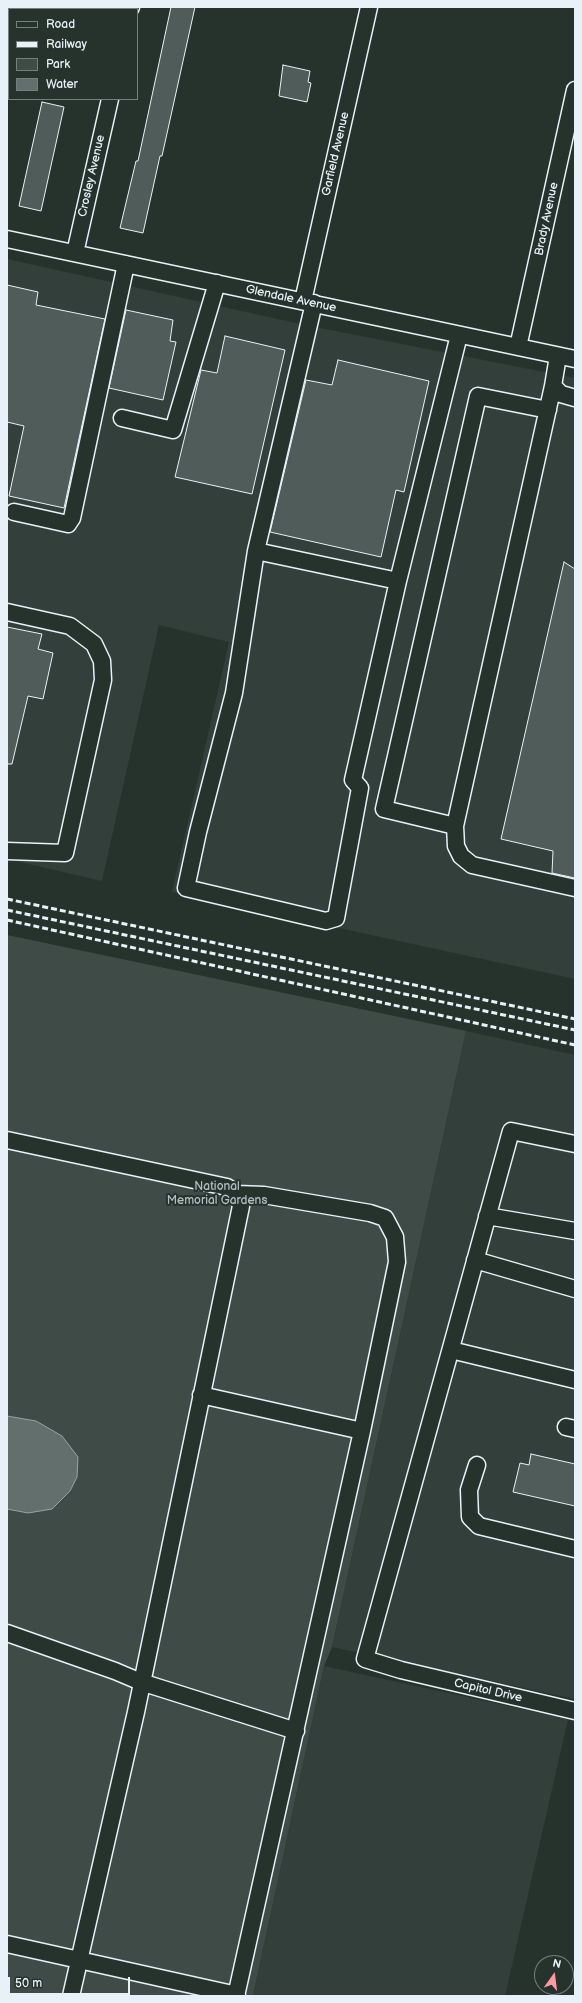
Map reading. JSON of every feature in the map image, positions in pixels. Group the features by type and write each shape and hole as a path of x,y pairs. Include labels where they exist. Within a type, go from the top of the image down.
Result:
{"street":[{"name":"Garfield Avenue","path":"369,7 256,551 234,693 220,754 198,832 186,888 326,922 336,918 360,788 353,780 398,581"},
{"name":"Brady Avenue","path":"518,347 575,90"},
{"name":"Crosley Avenue","path":"75,253 110,100"},
{"name":"Glendale Avenue","path":"7,239 575,359"},
{"path":"14,512 68,524 72,518 126,264"},
{"path":"122,418 173,430 216,283"},
{"path":"256,551 398,581 459,335"},
{"path":"558,356 548,410 455,826 456,846 461,856 472,866 575,888"},
{"path":"553,386 561,394 575,398"},
{"path":"455,826 384,809 478,396 548,410"},
{"path":"7,612 70,626 94,644 102,661 103,680 65,853 7,851"},
{"path":"575,1144 511,1131 451,1350 575,1380"},
{"path":"7,1140 227,1187 237,1194 264,1194 370,1213 385,1218 396,1237 397,1262 362,1431 236,1996 7,1944"},
{"path":"71,1996 134,1720 241,1206 237,1194"},
{"path":"487,1216 575,1231"},
{"path":"475,1260 575,1289"},
{"name":"Capitol Drive","path":"451,1350 365,1659 401,1670 574,1707"},
{"path":"201,1395 362,1431"},
{"path":"477,1465 469,1490 470,1517 479,1526 575,1549"},
{"path":"7,1633 115,1670 141,1682 296,1731"}],"shaded area":[{"path":"7,259 300,324 575,378 575,979 172,892 229,642 159,625 102,881 7,859"},
{"path":"466,1031 575,1055 575,1699 332,1647"},
{"path":"324,1666 568,1719 505,1996 253,1996"}],"green space":[{"name":"National Memorial Gardens","path":"7,935 466,1031 332,1647 324,1666 253,1996 7,1996"}],"water":[{"path":"7,1416 36,1421 62,1436 78,1457 77,1477 70,1491 52,1509 28,1513 7,1509"}],"building":[{"path":"171,7 195,7 162,156 160,156 143,233 120,228 136,161 138,161"},
{"path":"283,65 310,71 308,82 311,83 307,102 279,96"},
{"path":"42,102 64,107 41,211 19,206"},
{"path":"7,285 38,292 36,305 105,319 64,508 9,496 24,426 7,422"},
{"path":"126,310 173,320 170,341 176,342 163,400 109,388"},
{"path":"225,336 285,350 252,494 175,477 201,370 217,373"},
{"path":"338,360 429,381 404,492 396,490 381,557 270,532 306,380 332,385"},
{"path":"564,562 575,569 575,878 552,873 553,851 501,839"},
{"path":"7,627 42,634 38,649 53,653 43,699 28,696 12,764 7,764"},
{"path":"531,1454 575,1464 575,1506 513,1492 520,1463 529,1465"}],"railway":[{"path":"7,899 575,1019"},
{"path":"7,910 575,1030"},
{"path":"7,920 575,1045"}]}
